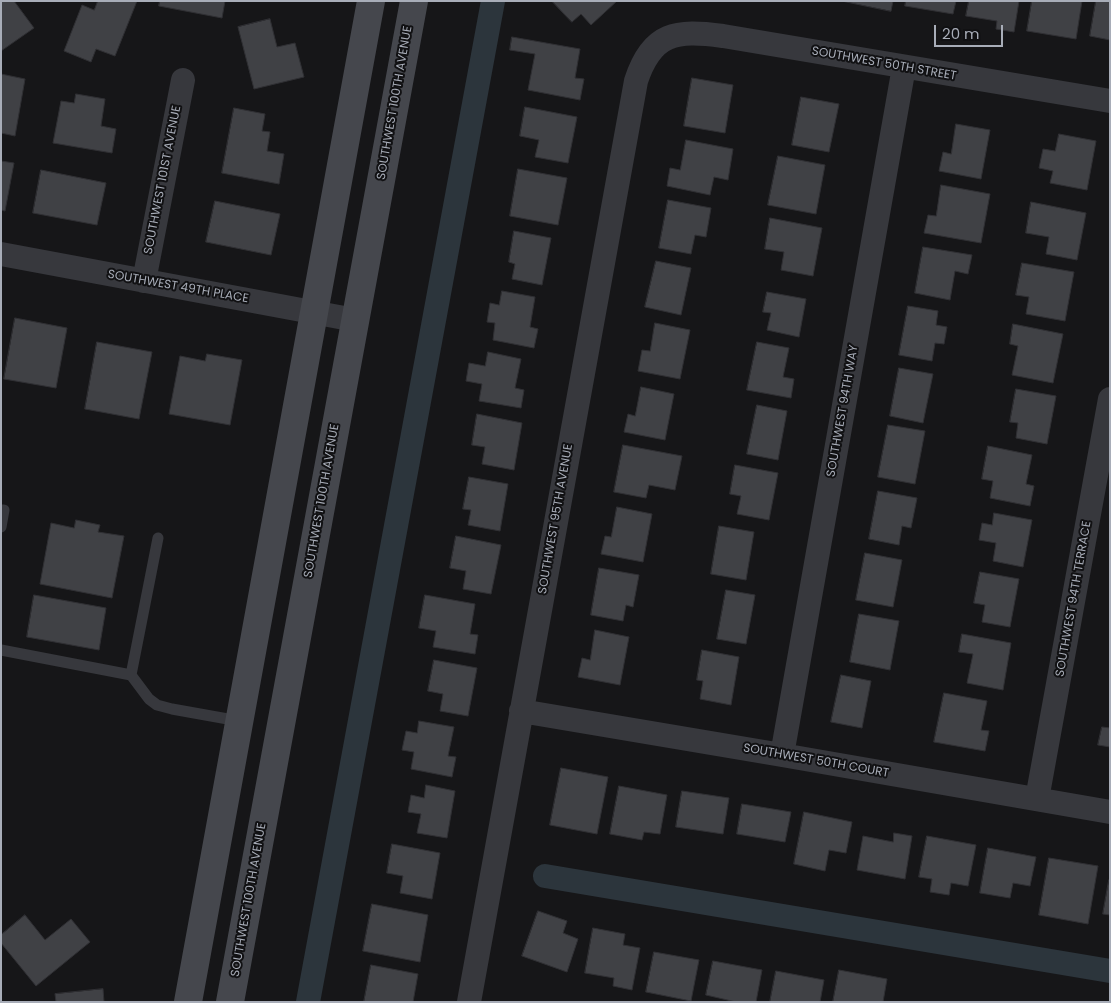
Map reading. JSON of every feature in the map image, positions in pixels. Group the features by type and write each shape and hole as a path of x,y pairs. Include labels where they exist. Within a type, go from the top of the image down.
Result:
{"main road":[{"path":"188,1002 371,1"},
{"name":"SOUTHWEST 100TH AVENUE","path":"230,1002 414,1"}],"street":[{"name":"SOUTHWEST 50TH STREET","path":"659,43 672,36 683,34 723,36 1110,102"},
{"name":"SOUTHWEST 95TH AVENUE","path":"468,1002 636,82 641,65 648,54 659,43"},
{"name":"SOUTHWEST 94TH WAY","path":"782,755 904,67"},
{"name":"SOUTHWEST 101ST AVENUE","path":"144,281 183,80"},
{"name":"SOUTHWEST 49TH PLACE","path":"1,254 355,320"},
{"name":"SOUTHWEST 94TH TERRACE","path":"1037,799 1110,399"},
{"name":"SOUTHWEST 50TH COURT","path":"522,712 1110,812"}],"lane":[{"path":"1,510 4,510 1,526"},
{"path":"132,675 158,538"},
{"path":"1,650 132,675 149,699 158,705 239,721"}],"building":[{"path":"1,1 14,1 34,28 1,51"},
{"path":"98,1 137,1 115,56 96,49 91,62 64,51 82,5 94,10"},
{"path":"160,1 225,1 222,18 159,6"},
{"path":"552,1 617,1 591,25 581,14 572,22"},
{"path":"842,1 893,1 891,11"},
{"path":"906,1 956,1 953,14 905,6"},
{"path":"969,1 1019,1 1014,32 996,29 997,21 966,16"},
{"path":"1032,1 1082,1 1076,39 1027,31"},
{"path":"1096,1 1110,1 1110,40 1090,36"},
{"path":"270,19 277,47 295,43 304,77 254,89 238,27"},
{"path":"512,37 580,49 575,78 584,79 580,100 528,90 535,54 510,50"},
{"path":"1,74 25,79 15,136 1,133"},
{"path":"692,78 733,85 725,133 684,126"},
{"path":"76,94 105,99 101,126 116,129 112,153 53,143 61,101 74,103"},
{"path":"801,97 839,104 829,152 792,145"},
{"path":"525,107 577,117 568,163 535,157 539,140 520,136"},
{"path":"234,108 265,114 262,131 270,132 267,151 284,154 279,184 222,173"},
{"path":"956,124 990,130 981,179 939,171 943,152 951,154"},
{"path":"1059,134 1096,141 1087,190 1050,183 1053,171 1039,168 1043,149 1055,151"},
{"path":"686,140 733,149 728,180 714,177 710,195 667,186 670,168 680,170"},
{"path":"778,156 825,165 816,214 768,205"},
{"path":"1,161 14,163 5,211 1,210"},
{"path":"518,169 567,178 558,225 510,216"},
{"path":"41,170 106,183 97,225 33,213"},
{"path":"941,185 990,194 981,243 924,233 928,215 936,216"},
{"path":"668,200 711,208 706,237 695,235 691,254 659,248"},
{"path":"215,201 280,214 271,255 206,242"},
{"path":"1031,202 1086,213 1077,260 1046,254 1049,237 1026,233"},
{"path":"770,218 822,228 813,276 781,270 784,252 765,249"},
{"path":"514,231 551,238 542,285 512,279 515,264 509,262"},
{"path":"923,247 972,255 968,274 955,271 950,300 915,293"},
{"path":"656,261 691,268 681,315 645,307"},
{"path":"1022,263 1074,272 1065,321 1026,314 1029,297 1016,295"},
{"path":"502,291 535,297 530,327 538,329 534,348 493,340 495,323 487,322 490,303 499,305"},
{"path":"767,292 806,299 799,337 767,330 771,313 763,312"},
{"path":"908,306 938,311 936,325 947,327 944,344 935,343 932,361 899,355"},
{"path":"15,318 67,328 56,388 4,379"},
{"path":"655,323 690,330 680,379 638,371 642,350 650,351"},
{"path":"1013,324 1063,334 1053,383 1012,375 1018,346 1010,344"},
{"path":"97,342 152,352 139,419 85,409"},
{"path":"757,342 789,348 783,377 794,379 791,398 747,390"},
{"path":"488,352 521,359 515,388 524,390 521,408 479,401 482,384 466,381 469,363 485,366"},
{"path":"207,354 242,360 230,425 169,414 180,356 205,361"},
{"path":"899,368 933,374 923,423 890,416"},
{"path":"641,387 674,394 665,440 624,432 628,414 635,416"},
{"path":"1016,389 1056,396 1047,444 1016,438 1018,423 1010,422"},
{"path":"757,405 787,411 778,460 747,454"},
{"path":"477,414 522,423 514,470 482,464 485,447 472,445"},
{"path":"888,425 925,431 915,484 878,477"},
{"path":"623,445 682,456 675,490 649,485 646,498 614,492"},
{"path":"988,446 1032,455 1026,484 1034,486 1030,506 990,498 993,481 982,479"},
{"path":"735,465 778,473 769,520 737,514 741,496 730,494"},
{"path":"469,477 508,484 500,531 468,525 471,510 463,509"},
{"path":"878,491 917,498 911,528 902,526 899,545 869,539"},
{"path":"617,507 652,514 643,562 601,554 605,536 611,537"},
{"path":"994,513 1032,520 1023,567 993,561 996,543 979,540 982,523 992,525"},
{"path":"76,520 100,525 98,532 124,536 112,598 40,584 51,523 74,528"},
{"path":"719,526 754,532 746,580 711,574"},
{"path":"456,536 501,545 491,594 463,589 466,571 450,568"},
{"path":"865,553 902,560 893,607 856,600"},
{"path":"599,568 639,575 633,607 626,605 623,621 591,615"},
{"path":"980,572 1019,579 1010,627 982,622 985,605 974,603"},
{"path":"726,590 755,595 746,644 717,639"},
{"path":"34,595 106,608 99,650 27,637"},
{"path":"425,595 475,604 470,634 478,635 475,654 433,647 436,631 419,628"},
{"path":"859,614 899,621 890,670 850,662"},
{"path":"595,630 629,637 620,685 578,677 582,658 590,660"},
{"path":"962,634 1011,643 1003,690 967,683 973,654 959,652"},
{"path":"702,650 739,657 731,705 700,699 703,681 697,680"},
{"path":"434,660 477,668 468,716 440,711 443,694 428,691"},
{"path":"841,675 871,681 862,728 831,722"},
{"path":"944,693 987,701 981,730 989,731 985,751 934,742"},
{"path":"419,721 454,727 448,756 456,757 452,777 411,769 414,752 402,750 406,731 417,733"},
{"path":"1102,727 1110,728 1110,747 1098,745"},
{"path":"561,768 608,777 597,834 550,825"},
{"path":"426,785 455,791 447,838 417,833 421,814 408,812 411,795 424,798"},
{"path":"619,786 667,795 660,834 644,832 642,840 610,834"},
{"path":"682,791 729,798 723,834 676,827"},
{"path":"742,804 791,812 785,842 737,834"},
{"path":"804,812 852,822 846,853 829,850 825,871 794,864"},
{"path":"894,833 912,836 905,879 857,870 863,836 893,842"},
{"path":"927,836 976,845 968,886 951,883 949,895 930,892 932,879 919,877"},
{"path":"392,844 440,853 432,899 400,893 403,876 387,873"},
{"path":"988,848 1036,857 1030,886 1013,883 1010,898 980,893"},
{"path":"1049,858 1098,866 1088,924 1039,915"},
{"path":"1110,881 1110,915 1103,914"},
{"path":"372,904 428,915 420,962 363,951"},
{"path":"538,911 567,921 563,933 578,939 567,972 522,956"},
{"path":"25,915 45,940 71,919 90,942 36,986 1,943 1,935"},
{"path":"593,928 625,934 623,945 640,948 632,990 613,986 614,978 585,973"},
{"path":"654,952 699,960 691,1001 646,992"},
{"path":"713,961 762,970 756,1002 736,1002 706,995"},
{"path":"371,965 418,974 413,1002 364,1002"},
{"path":"839,970 887,979 883,1002 833,1002"},
{"path":"776,971 824,980 820,1002 770,1002"},
{"path":"103,989 104,1002 56,1002 55,994"}],"waterway":[{"path":"308,1002 493,1"},
{"path":"545,876 1110,971"}]}
